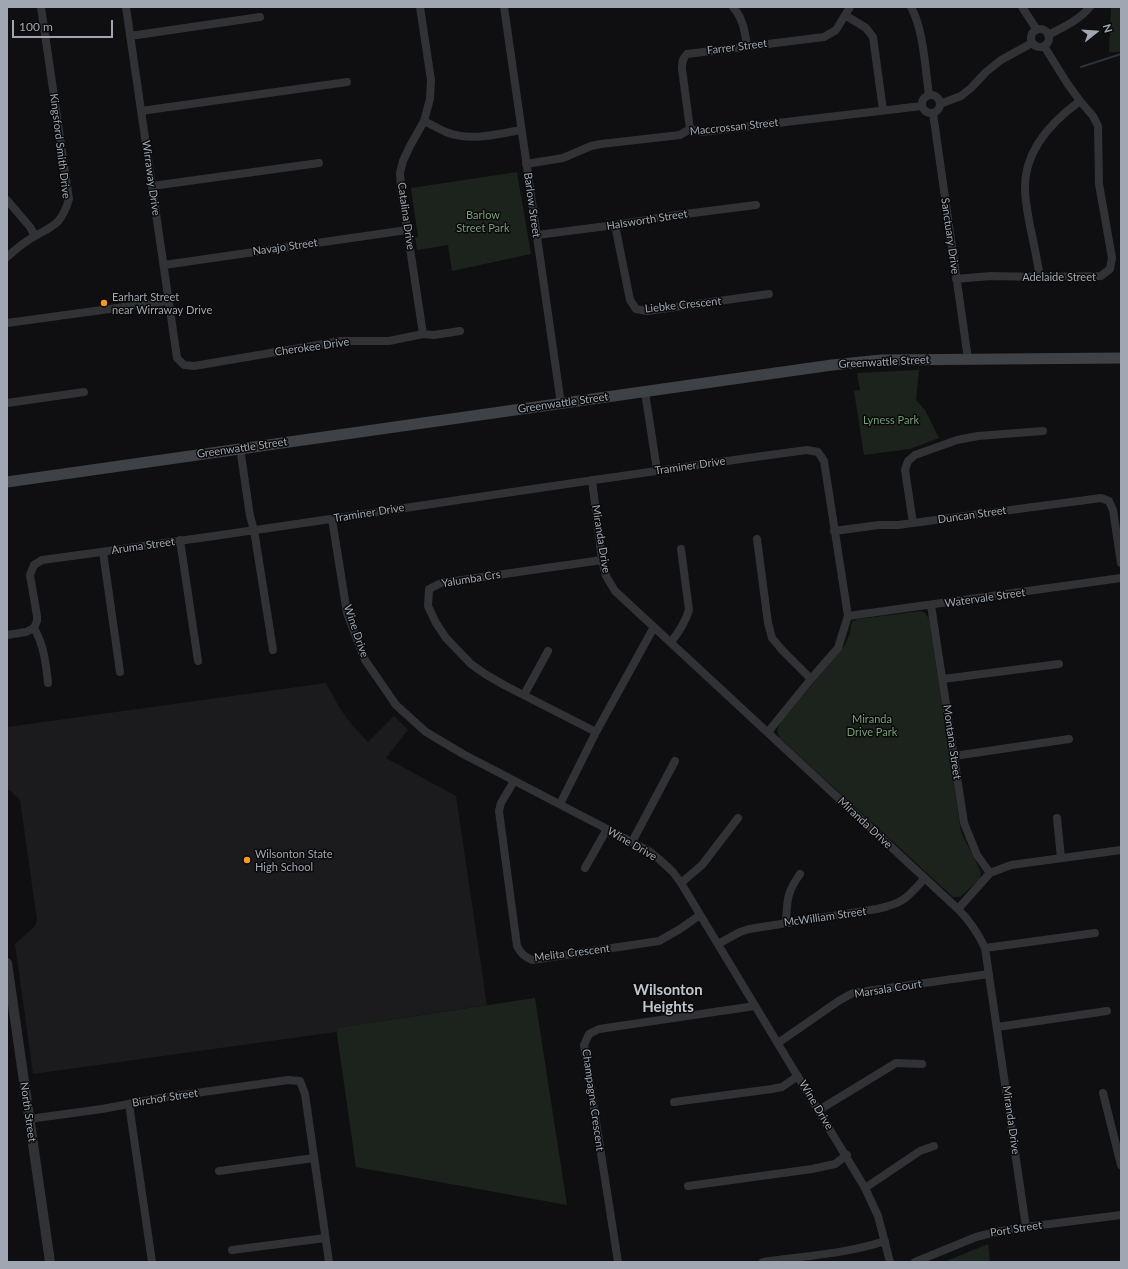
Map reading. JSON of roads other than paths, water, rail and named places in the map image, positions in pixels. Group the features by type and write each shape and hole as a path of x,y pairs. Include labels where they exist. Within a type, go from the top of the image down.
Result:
{"main road":[{"name":"Greenwattle Street","path":"7,482 832,365 881,360 1121,358"}],"street":[{"name":"Kingsford Smith Drive","path":"7,257 20,245 51,228 57,223 65,213 69,199 41,7"},
{"name":"Wirraway Drive","path":"126,7 175,349"},
{"name":"Catalina Drive","path":"420,7 431,80 430,99 424,121 403,161 400,173 401,189 423,334"},
{"name":"Barlow Street","path":"504,7 562,404"},
{"path":"745,7 735,10 744,27 747,46"},
{"name":"Farrer Street","path":"690,129 682,69 683,57 692,53 824,37 836,30 850,7"},
{"path":"911,7 917,21 920,35 929,95"},
{"path":"1022,7 1037,30"},
{"path":"1048,35 1083,16 1090,7"},
{"path":"845,15 866,28 873,37 884,110"},
{"path":"130,36 260,17"},
{"path":"1037,30 1044,31 1048,35 1048,42 1044,46 1039,47 1032,43 1031,35 1037,30"},
{"path":"940,104 961,96 1001,60 1032,43"},
{"name":"Adelaide Street","path":"956,279 984,276 1101,276 1110,269 1112,264 1099,184 1098,126 1093,116 1080,101 1044,46"},
{"path":"141,111 347,82"},
{"path":"929,95 938,98 940,104 938,110 933,113 926,112 922,106 923,98 929,95"},
{"path":"1040,277 1026,202 1025,188 1027,172 1031,156 1043,135 1056,120 1080,101"},
{"name":"Maccrossan Street","path":"526,164 564,158 591,146 680,135 690,129 701,132 922,106"},
{"name":"Sanctuary Drive","path":"933,113 968,359"},
{"path":"424,121 447,133 461,136 474,137 521,130"},
{"path":"152,186 319,163"},
{"path":"7,200 30,227 35,236"},
{"name":"Halsworth Street","path":"537,235 756,205"},
{"name":"Liebke Crescent","path":"615,225 630,300 636,309 648,311 768,294"},
{"name":"Navajo Street","path":"164,265 407,230"},
{"path":"7,323 168,301"},
{"name":"Cherokee Drive","path":"175,349 177,358 184,365 194,366 341,341 389,341 423,334 434,335 460,331"},
{"path":"7,403 84,392"},
{"path":"645,392 657,470"},
{"path":"913,523 905,470 908,461 914,455 957,440 978,436 1043,431"},
{"path":"240,448 273,650"},
{"name":"Traminer Drive","path":"254,530 657,470 807,450 818,452 824,461 848,616 838,648 768,732"},
{"name":"Miranda Drive","path":"592,480 602,560 606,576 615,591 958,909 968,919 985,948 1026,1227"},
{"name":"Duncan Street","path":"834,531 879,525 898,525 1101,498 1109,501 1113,510 1121,563"},
{"name":"Wine Drive","path":"332,519 347,613 365,660 396,704 426,732 463,754 649,851 673,872 865,1188 878,1216 890,1262"},
{"name":"Aruma Street","path":"34,628 37,621 37,616 30,575 34,564 42,560 254,530"},
{"path":"757,538 768,623 772,638 782,651 811,679"},
{"path":"180,540 198,661"},
{"path":"670,642 681,629 689,610 681,549"},
{"path":"103,552 120,672"},
{"name":"Yalumba Crs","path":"596,732 485,674 471,664 446,638 436,623 428,606 429,589 441,583 602,560"},
{"name":"Watervale Street","path":"848,616 1121,578"},
{"name":"Montana Street","path":"931,605 964,823 977,855 990,873"},
{"path":"560,804 596,732 654,627"},
{"path":"7,635 26,632 34,628 41,642 48,683"},
{"path":"524,695 548,651"},
{"path":"943,679 1059,664"},
{"path":"954,756 1069,739"},
{"path":"632,842 675,761"},
{"name":"Melita Crescent","path":"514,781 501,802 499,811 517,946 520,953 525,957 532,960 659,941 680,930 700,915"},
{"path":"681,883 702,865 738,818"},
{"path":"1057,818 1061,858"},
{"path":"585,868 607,829"},
{"path":"958,909 990,873 1011,865 1121,850"},
{"path":"786,922 789,894 792,884 800,874"},
{"name":"McWilliam Street","path":"718,944 744,930 786,922 878,909 897,904 906,899 924,879"},
{"path":"985,948 1096,933"},
{"name":"North Street","path":"7,963 50,1262"},
{"name":"Marsala Court","path":"778,1043 840,1000 853,994 989,974"},
{"name":"Champagne Crescent","path":"618,1262 584,1045 589,1034 599,1029 755,1006"},
{"path":"997,1027 1107,1011"},
{"path":"819,1110 896,1063 922,1064"},
{"path":"674,1102 782,1087 798,1076"},
{"name":"Birchof Street","path":"29,1119 288,1080 300,1081 305,1094 314,1158"},
{"path":"1103,1093 1121,1165"},
{"path":"129,1104 152,1262"},
{"path":"865,1188 920,1151 934,1146"},
{"path":"688,1186 812,1170 835,1164 846,1156"},
{"path":"219,1171 314,1158 329,1262"},
{"name":"Port Street","path":"915,1262 983,1235 1026,1227 1121,1215"},
{"path":"232,1250 326,1238"},
{"path":"764,1262 847,1250 885,1241"}],"waterway":[{"path":"1081,67 1121,54"}],"place":[{"name":"Earhart Street near Wirraway Drive","path":"104,303"},
{"name":"Wilsonton State High School","path":"247,860"}],"district":[{"name":"Wilsonton Heights","path":"668,998"}],"park label":[{"name":"Barlow Street Park","path":"483,221"},
{"name":"Lyness Park","path":"891,420"},
{"name":"Miranda Drive Park","path":"872,725"}]}
